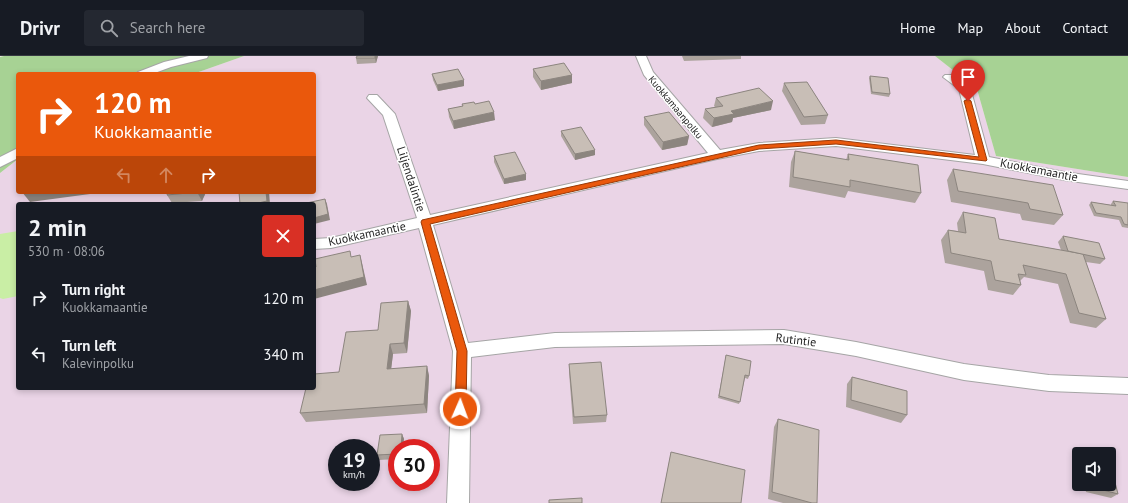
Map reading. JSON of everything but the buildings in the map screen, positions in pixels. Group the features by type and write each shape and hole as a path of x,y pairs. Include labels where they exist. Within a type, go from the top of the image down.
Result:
{"street":[{"path":"147,72 168,64 203,56"},
{"name":"Kuokkamaanpolku","path":"641,56 648,73 717,155"},
{"path":"949,77 964,87 983,160"},
{"name":"Liljendalintie","path":"373,98 389,114 425,222 462,351 458,503"},
{"name":"Kuokkamaantie","path":"316,244 331,243 717,155 759,147 836,142 983,160 1064,176 1128,185"},
{"path":"0,163 16,153"},
{"name":"Rutintie","path":"462,351 555,340 784,337 856,349 964,372 1049,382 1128,386"}],"shaded area":[{"path":"244,56 935,56 977,89 996,156 1128,177 1128,503 0,503 0,173 16,161 16,194 316,194 316,72 199,72"}],"green space":[{"path":"244,56 199,72 16,72 16,161 0,173 0,57"},
{"path":"935,56 1128,56 1128,177 996,156 977,89"},
{"path":"16,231 16,296 3,299 0,298 0,234"}],"route":[{"path":"460,409 462,351 425,222 717,155 759,147 836,142 983,160 968,101"}]}
